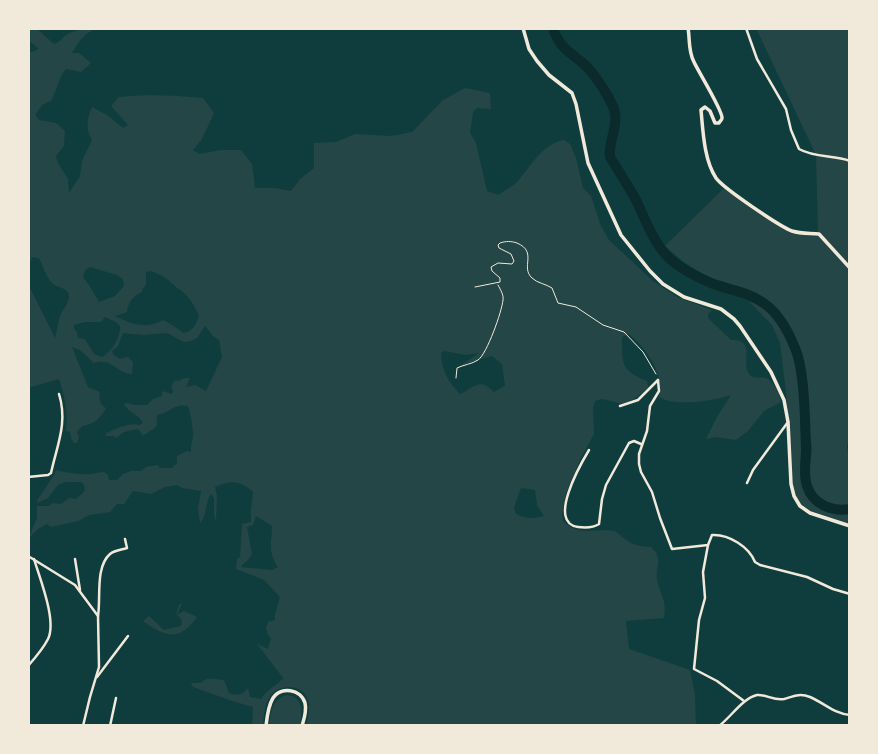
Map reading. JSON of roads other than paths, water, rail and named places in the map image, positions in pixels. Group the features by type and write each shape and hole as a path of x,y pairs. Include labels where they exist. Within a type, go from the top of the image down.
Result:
{"street":[{"path":"523,28 529,49 537,61 549,75 569,89 574,98 588,163 621,235 663,284 684,297 721,309 734,318 780,388 788,422 790,484 794,496 800,506 810,513 850,526"},
{"path":"688,28 689,49 722,118 719,123 715,123 710,111 705,107 701,110 706,151 716,178 734,194 787,228 819,234 850,268"},
{"path":"746,28 757,59 786,109 799,149 850,161"},
{"path":"620,406 638,400 657,380 659,391 651,404 642,444 639,464 641,472 652,492 672,549 708,545"},
{"path":"28,477 51,473 63,425 59,394"},
{"path":"747,483 752,470 788,422"},
{"path":"589,450 565,505 565,519 573,526 591,527 599,524 603,492 625,447 632,441 642,444"},
{"path":"744,701 717,681 694,669 699,620 705,598 703,572 712,535 720,534 743,546 760,565 807,577 850,594"},
{"path":"83,726 99,663 99,581 105,561 113,552 127,548 125,539"},
{"path":"28,556 71,582 98,616"},
{"path":"28,666 46,643 50,631 47,604 34,559"},
{"path":"75,559 80,591"},
{"path":"95,679 128,636"},
{"path":"266,726 272,699 280,692 290,691 300,695 305,702 302,726"},
{"path":"719,726 744,701 759,695 781,699 795,695 808,696 842,714 850,715"},
{"path":"110,726 116,698"}],"waterway":[{"path":"553,28 568,52 589,69 611,103 616,118 610,157 663,252 700,278 759,300 770,308 783,324 795,348 803,383 807,486 814,498 824,506 850,509"}]}
